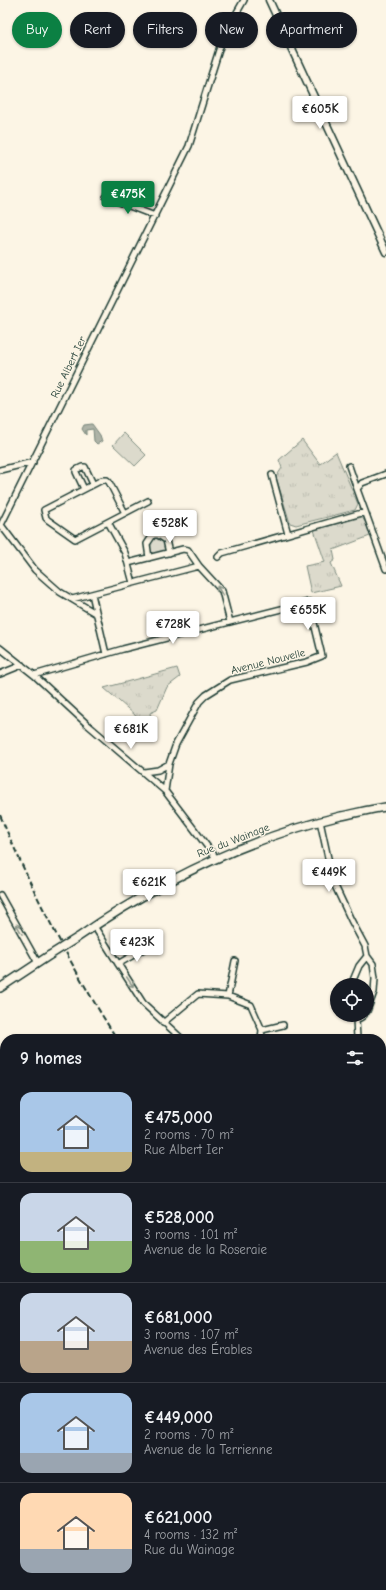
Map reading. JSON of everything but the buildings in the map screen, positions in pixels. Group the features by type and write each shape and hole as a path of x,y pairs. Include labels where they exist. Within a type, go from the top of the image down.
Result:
{"main road":[{"name":"Rue du Wainage","path":"0,988 127,904 193,868 290,830 320,821 386,807"}],"street":[{"name":"Rue Albert Ier","path":"1,526 189,146 223,38 244,0"},
{"path":"268,0 386,252"},
{"path":"106,197 155,216"},
{"path":"0,470 33,462"},
{"path":"349,466 386,569"},
{"path":"84,489 76,470 85,467 93,484"},
{"path":"357,489 362,483 386,474"},
{"path":"272,475 288,534"},
{"path":"126,512 107,480 102,480 93,484 44,510 46,518 75,539 148,501"},
{"path":"218,557 222,553 365,512"},
{"path":"108,522 125,553 133,583"},
{"path":"1,526 35,570 60,592 95,613"},
{"path":"149,558 147,544 153,534 166,540 169,553"},
{"path":"34,675 106,654 230,622 222,591 199,566 188,550 183,549 128,563"},
{"path":"72,599 199,566"},
{"path":"92,594 95,613 106,654"},
{"name":"Avenue Nouvelle","path":"165,790 169,764 185,728 199,702 206,695 230,680 306,662 322,656 309,602 230,622"},
{"path":"0,648 34,675 88,725 165,790 216,858"},
{"path":"0,674 22,665"},
{"path":"144,772 158,770 169,764"},
{"path":"320,821 336,888 350,920 365,946 367,956 373,964 374,990"},
{"path":"0,895 38,963"},
{"path":"94,926 143,1003 176,1034"},
{"path":"118,964 147,947"},
{"path":"354,978 359,966 367,956"},
{"path":"228,996 235,961"},
{"path":"163,1023 198,994 228,996 251,1005 262,1030 262,1034"},
{"path":"356,1022 357,1034"},
{"path":"262,1030 283,1025"}],"green space":[{"path":"124,433 146,455 135,466 113,445"},
{"path":"302,440 320,464 336,452 358,504 355,510 296,525 290,523 276,477 282,468 279,460"},
{"path":"362,517 367,525 370,536 333,550 335,560 331,563 341,586 311,593 305,566 325,562 314,530"},
{"path":"153,537 157,537 164,541 166,552 151,556 149,544"},
{"path":"177,668 180,677 167,687 157,710 150,713 151,718 137,722 135,715 104,688"}],"shaded area":[{"path":"92,424 100,435 102,441 97,444 94,441 93,429 86,430 86,435 82,429 84,425"}],"railway":[{"path":"0,815 39,901 68,957 114,1034"}]}
